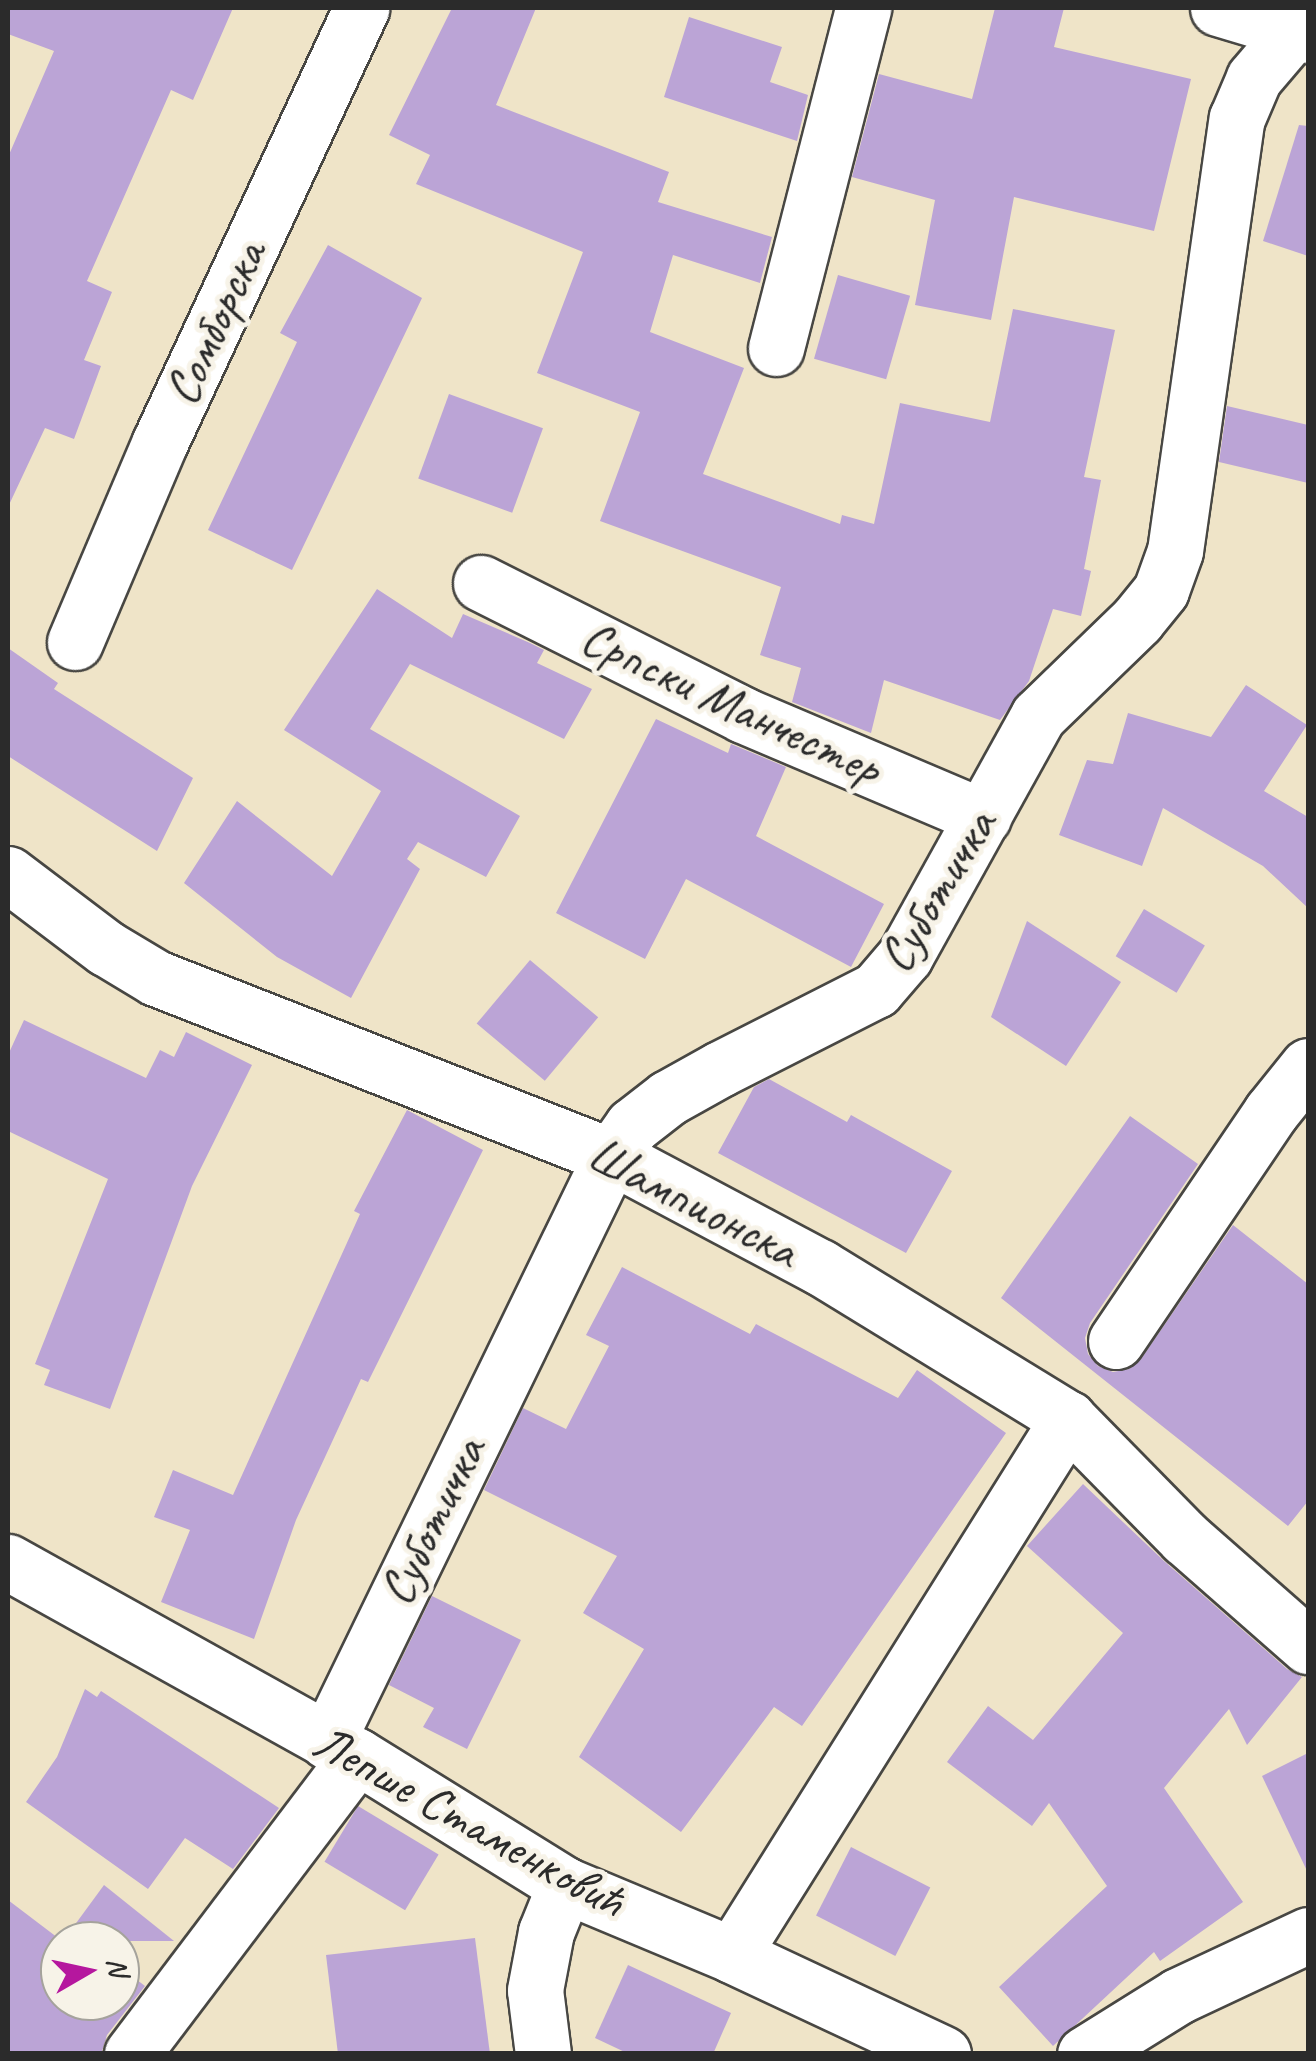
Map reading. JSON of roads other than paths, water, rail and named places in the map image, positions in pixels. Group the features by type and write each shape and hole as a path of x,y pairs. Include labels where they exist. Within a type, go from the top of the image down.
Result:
{"street":[{"name":"Сомборска","path":"75,642 160,442 361,8"},
{"path":"776,348 863,8"},
{"path":"1218,8 1301,33"},
{"name":"Суботичка","path":"132,2054 342,1749 611,1156 632,1126 668,1098 876,990 905,956 1038,716 1138,620 1161,590 1174,551 1237,118 1254,78 1301,33"},
{"name":"Српски Манчестер","path":"481,582 743,716 983,816"},
{"name":"Шампионска","path":"8,874 106,948 156,978 611,1156 820,1267 1068,1419 1185,1538 1308,1646"},
{"path":"1116,1341 1272,1112 1308,1066"},
{"path":"732,1955 1068,1419"},
{"name":"Лепше Стаменковић","path":"8,1562 342,1749 565,1886 732,1955 943,2054"},
{"path":"542,2054 535,1990 546,1932 565,1886"},
{"path":"1084,2054 1178,1996 1308,1935"}]}
